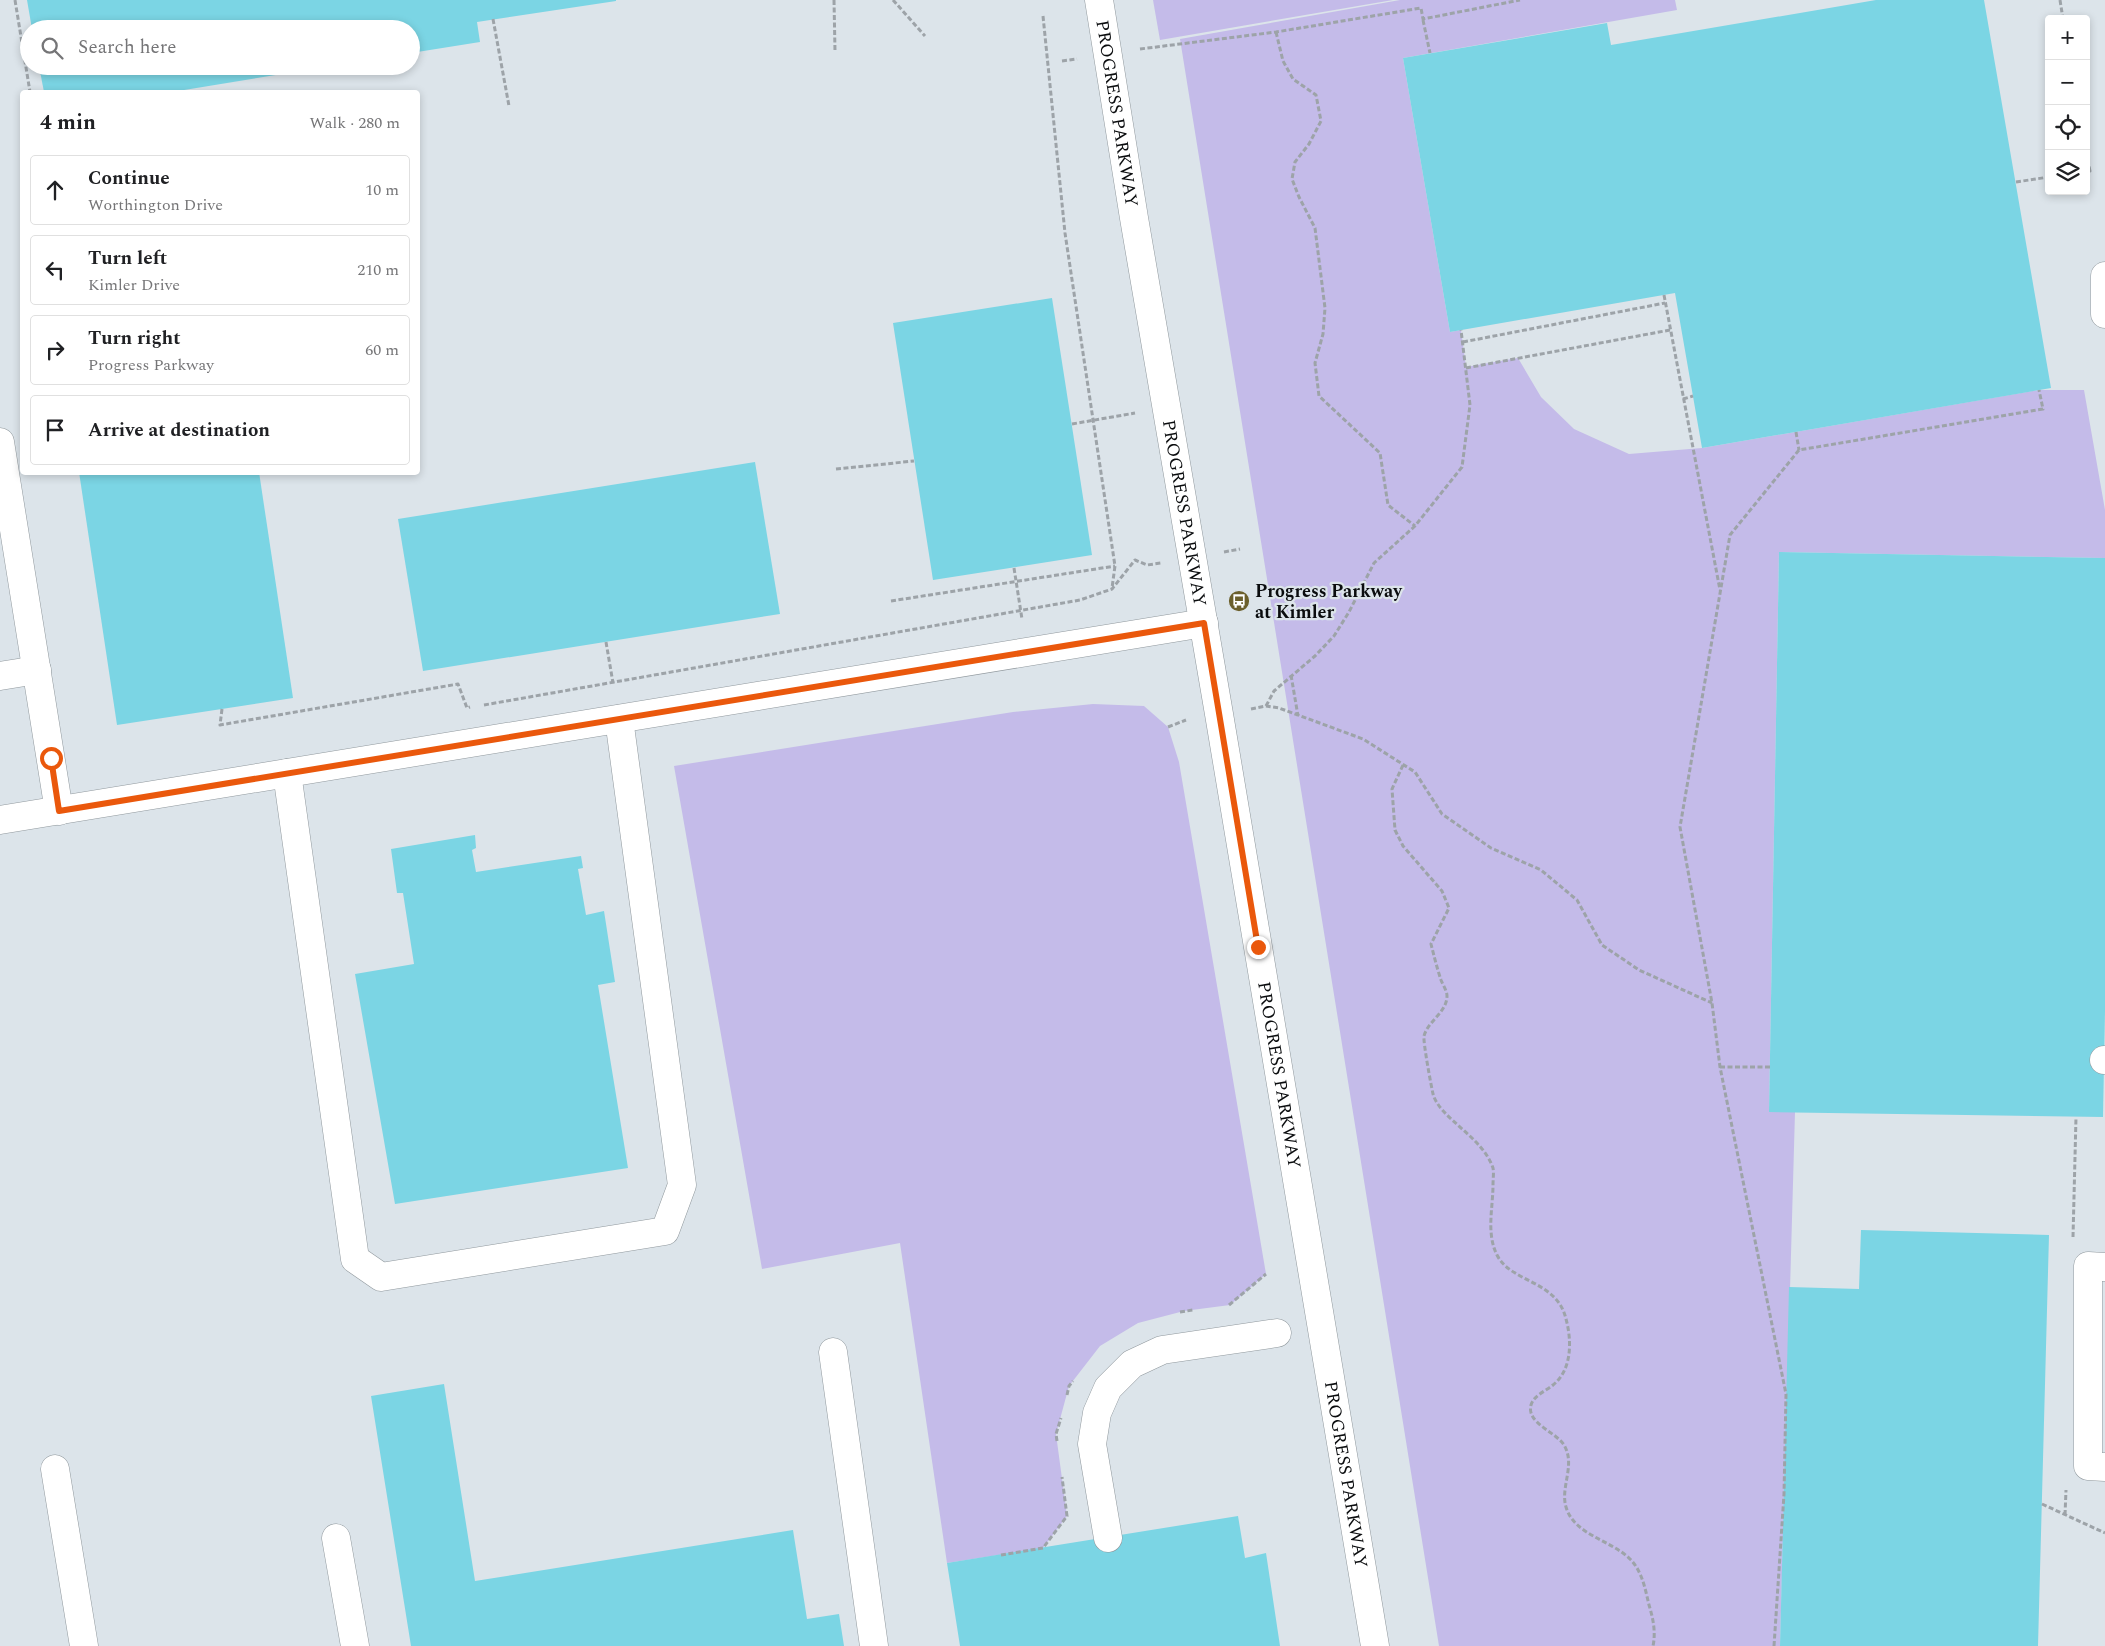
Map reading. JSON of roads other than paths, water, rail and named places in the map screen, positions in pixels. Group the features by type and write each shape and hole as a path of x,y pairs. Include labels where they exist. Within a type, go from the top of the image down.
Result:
{"street":[{"name":"PROGRESS PARKWAY","path":"1099,0 1375,1646"},
{"path":"2105,276 2105,314"},
{"path":"0,442 59,811"},
{"path":"0,820 1204,623"},
{"path":"0,676 37,670"},
{"path":"287,773 355,1259 381,1277 655,1233 665,1231 682,1185 619,719"},
{"path":"2105,1267 2088,1266 2088,1466 2105,1467"},
{"path":"1108,1538 1092,1444 1097,1413 1108,1388 1132,1364 1162,1350 1277,1333"},
{"path":"833,1352 874,1646"},
{"path":"55,1469 84,1646"},
{"path":"336,1538 355,1646"}],"place":[{"name":"Progress Parkway at Kimler","path":"1239,601"}]}
